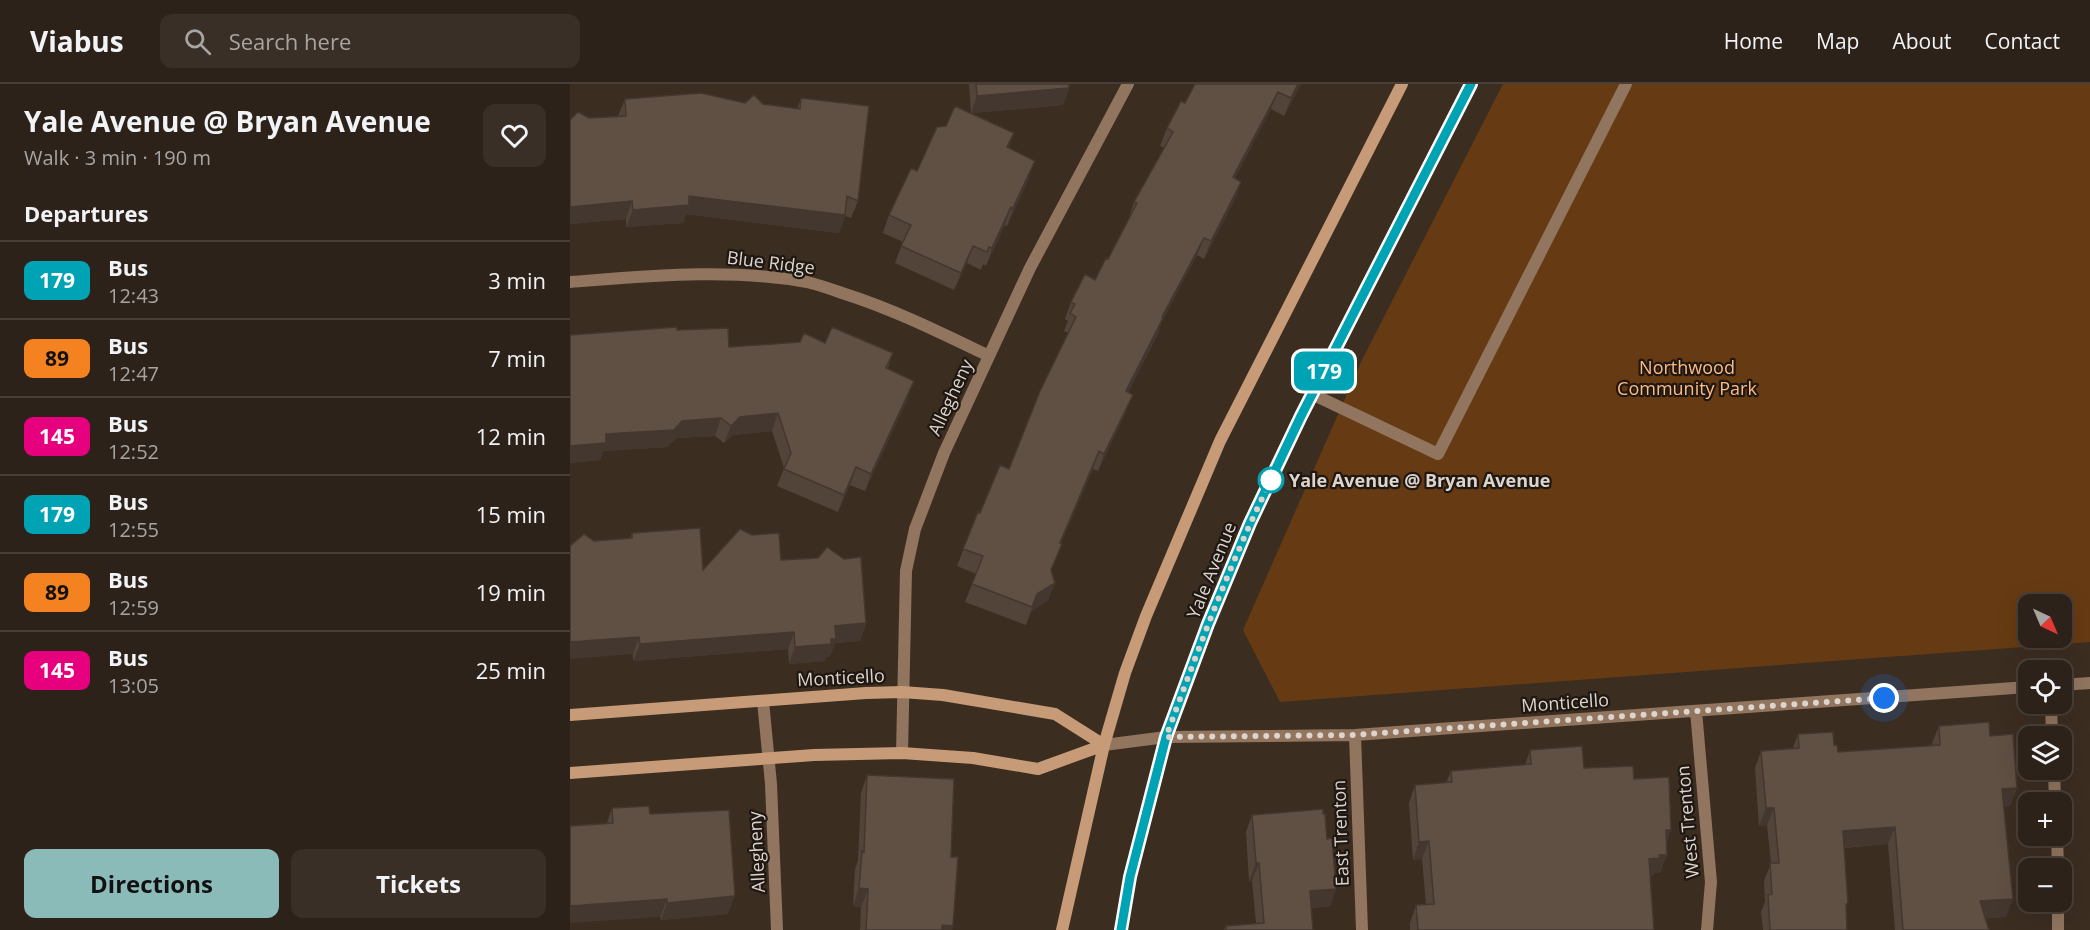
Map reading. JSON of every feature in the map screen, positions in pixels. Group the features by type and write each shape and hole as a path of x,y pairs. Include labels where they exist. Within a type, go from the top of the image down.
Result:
{"main road":[{"path":"1062,930 1104,745 1125,673 1146,616 1220,441 1402,84"},
{"name":"Yale Avenue","path":"1121,930 1130,877 1166,737 1208,624 1250,523 1312,394 1471,84"},
{"name":"Monticello","path":"570,715 902,692 943,695 1055,714 1104,745"},
{"name":"Monticello","path":"570,773 768,758 902,753 973,758 1038,769 1104,745"}],"street":[{"name":"Allegheny","path":"902,753 906,571 915,529 944,453 1030,268 1128,84"},
{"path":"1312,394 1438,454 1626,84"},
{"name":"Blue Ridge","path":"570,282 692,273 753,274 809,283 865,300 933,329 989,357"},
{"path":"2072,684 2090,683"},
{"name":"Monticello","path":"1104,745 1166,737 1354,735 2018,688"},
{"name":"Allegheny","path":"763,701 777,930"},
{"name":"West Trenton","path":"1696,711 1711,882 1707,930"},
{"name":"East Trenton","path":"1354,735 1362,930"},
{"path":"2058,912 2058,930"}],"green space":[{"name":"Northwood Community Park","path":"1503,84 2090,84 2090,642 2072,643 2072,594 2018,594 2018,647 1280,702 1243,630 1362,360"}],"building":[{"path":"976,84 1069,84 1069,88 977,96"},
{"path":"1195,84 1298,84 1291,98 1278,92 1233,177 1241,182 1211,241 1204,238 1162,317 1126,391 1133,395 1104,454 1099,451 1051,570 1055,583 1037,594 1032,607 972,584 983,556 963,549 1000,465 1009,469 1040,391 1076,317 1070,313 1075,304 1071,302 1085,274 1095,280 1106,258 1108,259 1137,203 1134,202 1173,132 1167,128 1181,101 1185,103"},
{"path":"701,93 745,103 754,95 763,104 800,109 801,98 869,106 858,201 847,196 845,215 689,196 689,205 633,210 632,201 570,207 570,120 578,112 589,118 626,116 625,99"},
{"path":"955,106 1014,133 1007,147 1035,161 992,248 989,247 987,252 973,246 961,273 901,246 911,225 889,215 911,168 917,171 937,127 946,126"},
{"path":"677,327 677,330 728,328 729,347 800,342 804,333 825,343 832,327 893,353 886,368 914,381 871,474 856,467 844,495 784,469 791,453 778,413 740,417 731,426 721,418 682,421 674,430 606,434 606,443 570,446 570,335"},
{"path":"700,528 703,570 740,529 752,535 779,533 781,560 818,558 827,547 844,559 861,557 866,623 835,626 836,639 831,639 831,644 795,647 794,632 640,644 639,637 570,642 570,546 584,534 594,541 632,538 632,533"},
{"path":"1989,722 1990,736 2013,734 2017,788 2002,789 2013,899 1980,901 1989,930 1903,930 1895,827 1843,831 1848,904 1846,904 1847,930 1770,930 1768,895 1772,894 1770,863 1779,863 1774,808 1766,808 1761,751 1799,748 1798,734 1833,732 1834,745 1837,745 1838,752 1940,745 1939,726"},
{"path":"1582,746 1584,768 1633,766 1634,779 1669,777 1671,830 1666,830 1667,855 1649,859 1654,930 1418,930 1416,905 1434,904 1429,841 1419,842 1415,785 1452,782 1451,771 1531,764 1530,750"},
{"path":"867,775 954,779 951,857 958,857 953,926 942,925 942,930 866,930 868,889 859,888 862,851 864,852"},
{"path":"649,806 650,814 729,810 735,896 667,903 667,899 570,906 570,826 613,823 612,808"},
{"path":"1323,809 1327,839 1332,838 1336,889 1310,891 1313,930 1226,930 1226,926 1264,923 1252,815"}],"bus line":[{"name":"179","path":"1121,930 1130,877 1166,737 1208,624 1250,523 1301,416 1471,84"}],"place":[{"name":"Yale Avenue @ Bryan Avenue","path":"1271,480"}],"route":[{"path":"1271,480 1250,523 1208,624 1166,737 1354,735 1884,698"}]}
